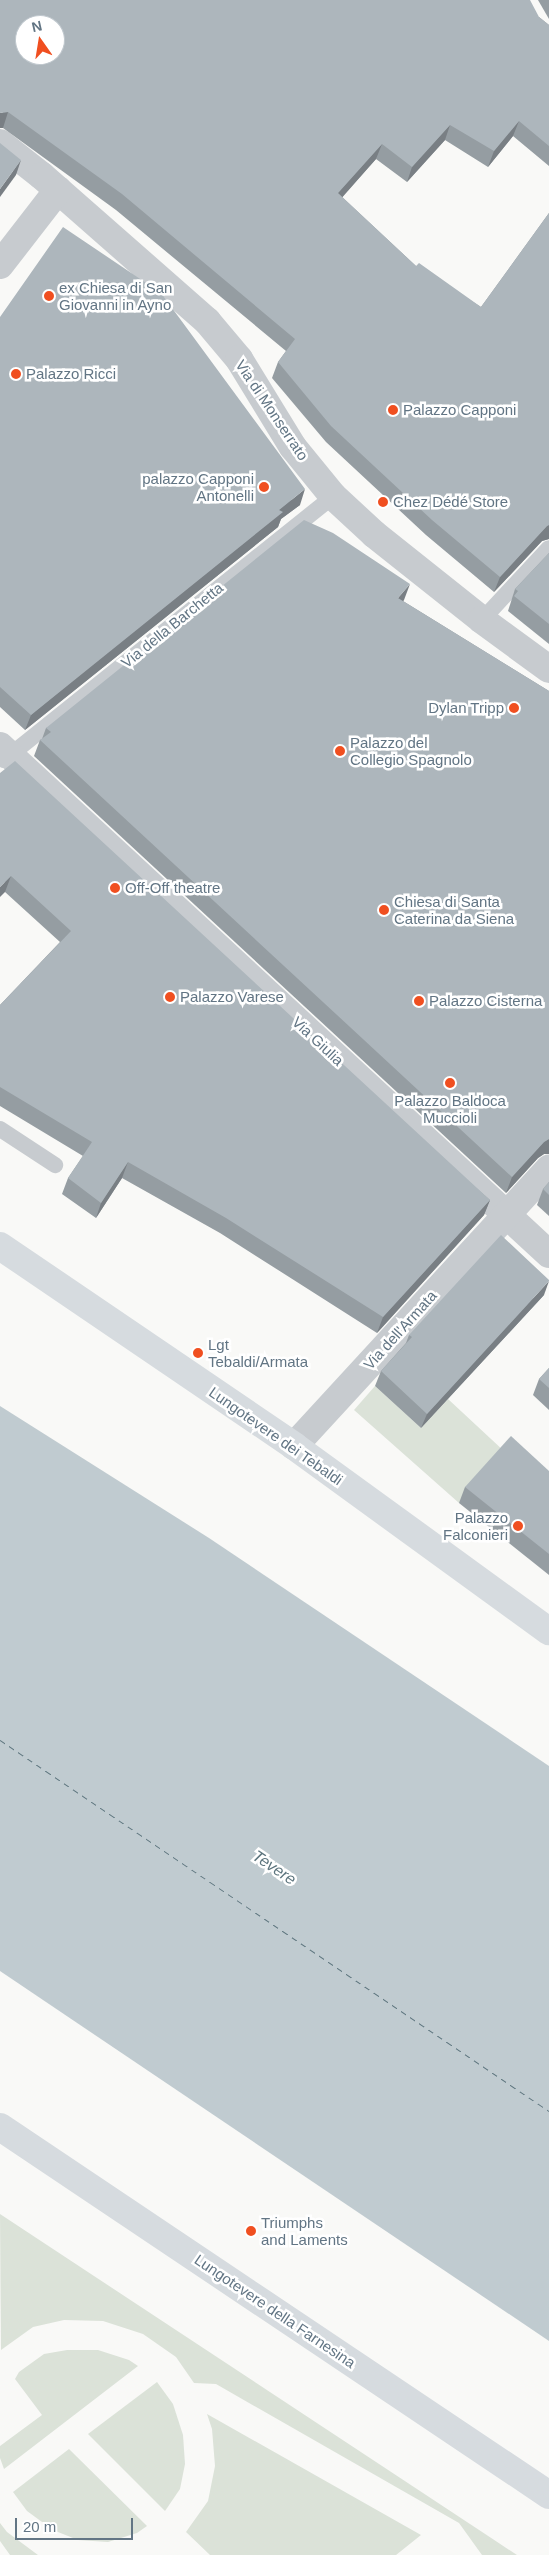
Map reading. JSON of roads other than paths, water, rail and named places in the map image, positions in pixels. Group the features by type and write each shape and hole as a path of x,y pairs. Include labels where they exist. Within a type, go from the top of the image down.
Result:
{"main road":[{"name":"Lungotevere dei Tebaldi","path":"0,1246 294,1446 549,1631"},
{"name":"Lungotevere della Farnesina","path":"0,2127 549,2495"}],"street":[{"name":"Via di Monserrato","path":"0,143 58,190 168,286 219,334 249,375 293,447 333,496 374,534 482,620 549,669"},
{"path":"0,265 58,190"},
{"name":"Via Giulia","path":"3,755 549,1254"},
{"name":"Via dell'Armata","path":"294,1446 549,1169"}],"lane":[{"name":"Via della Barchetta","path":"3,755 333,496"},
{"path":"482,620 549,548"},
{"path":"0,1129 55,1164"}],"water":[{"name":"Tevere","path":"0,1406 209,1538 549,1766 549,2341 0,1971"}],"place":[{"name":"ex Chiesa di San Giovanni in Ayno","path":"49,296"},
{"name":"Palazzo Ricci","path":"16,374"},
{"name":"Palazzo Capponi","path":"393,410"},
{"name":"palazzo Capponi Antonelli","path":"264,487"},
{"name":"Chez Dédé Store","path":"383,502"},
{"name":"Dylan Tripp","path":"514,708"},
{"name":"Palazzo del Collegio Spagnolo","path":"340,751"},
{"name":"Off-Off theatre","path":"115,888"},
{"name":"Chiesa di Santa Caterina da Siena","path":"384,910"},
{"name":"Palazzo Varese","path":"170,997"},
{"name":"Palazzo Cisterna","path":"419,1001"},
{"name":"Palazzo Baldoca Muccioli","path":"450,1083"},
{"name":"Lgt Tebaldi/Armata","path":"198,1353"},
{"name":"Palazzo Falconieri","path":"518,1526"},
{"name":"Triumphs and Laments","path":"251,2231"}]}
